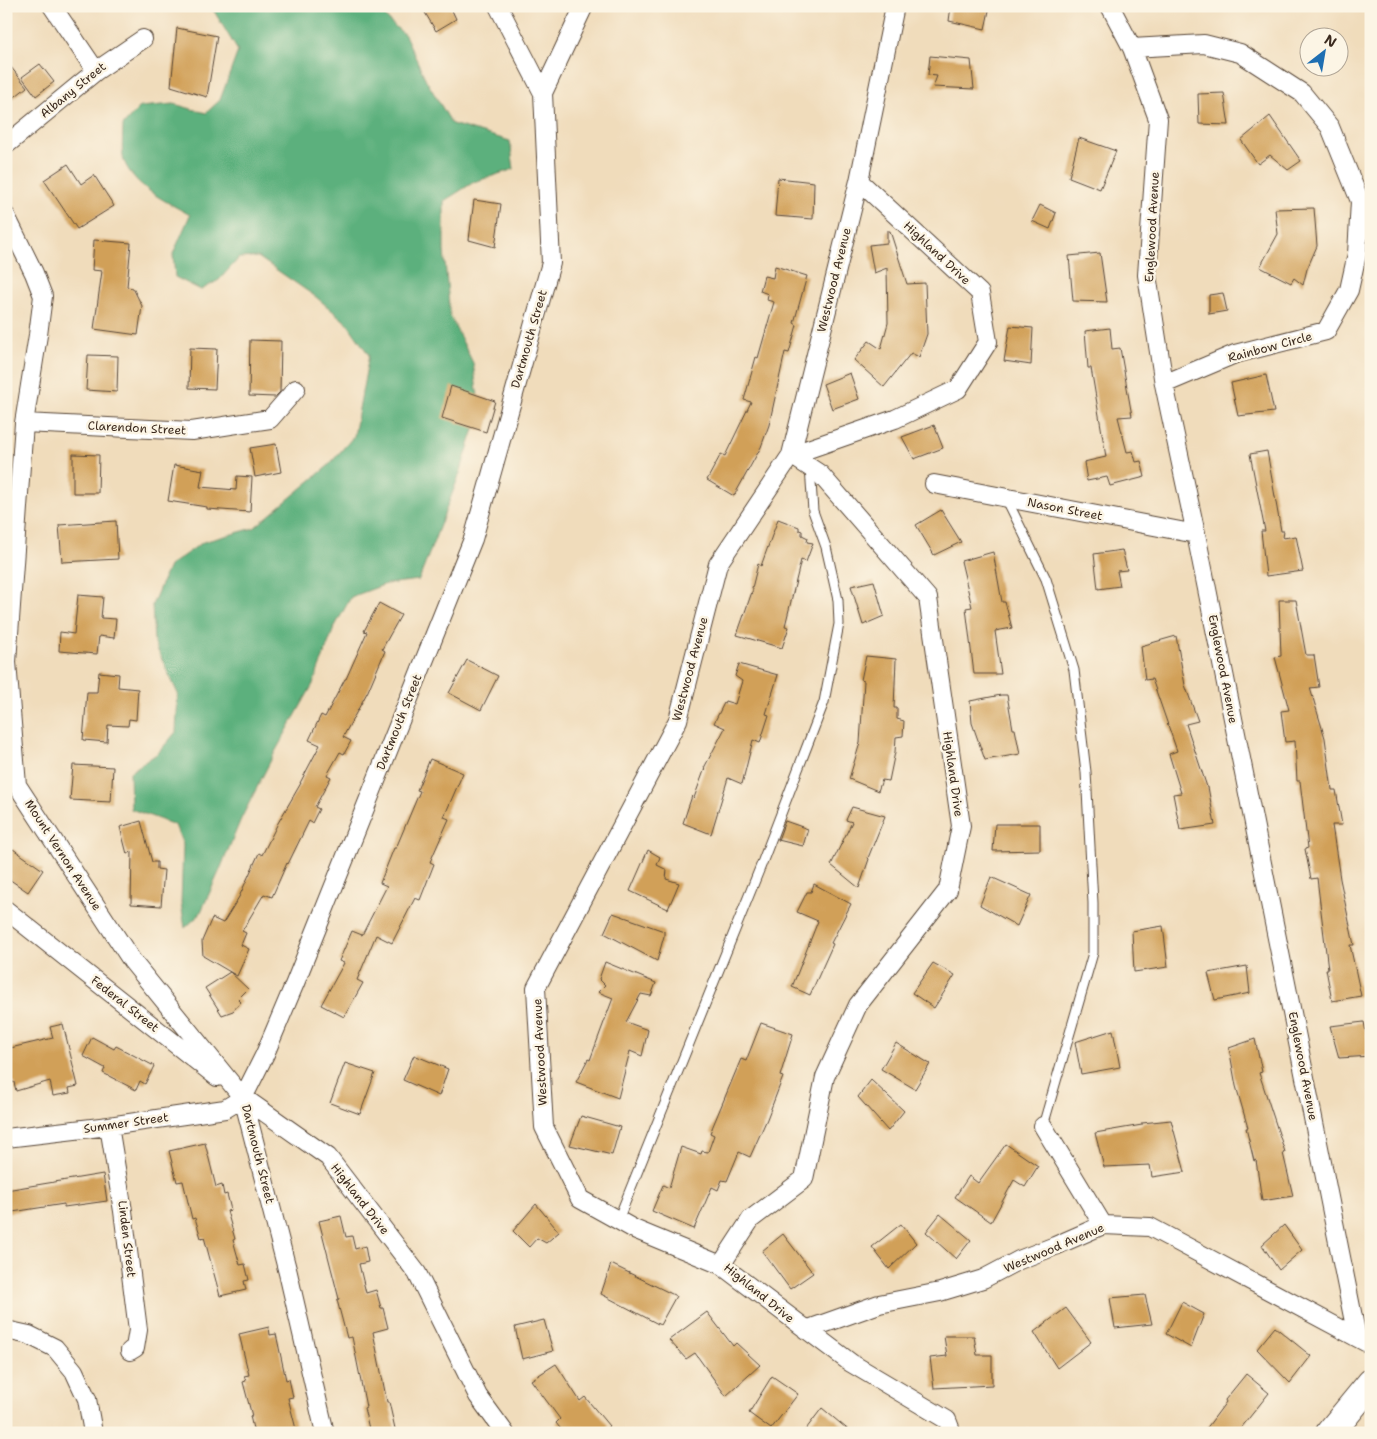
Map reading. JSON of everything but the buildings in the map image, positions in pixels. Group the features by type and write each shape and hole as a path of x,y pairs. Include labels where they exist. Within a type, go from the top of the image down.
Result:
{"main road":[{"path":"1330,1433 1371,1383"}],"street":[{"path":"52,6 96,70"},
{"name":"Dartmouth Street","path":"326,1433 288,1273 243,1098 265,1054 295,983 473,539 551,263 543,93 498,6"},
{"path":"543,93 584,6"},
{"name":"Westwood Avenue","path":"721,1264 634,1229 580,1199 544,1127 536,988 678,720 718,564 791,455 859,180 895,6"},
{"name":"Englewood Avenue","path":"1110,6 1132,48 1158,118 1147,275 1164,384 1364,1341"},
{"name":"Albany Street","path":"6,145 96,70 143,39"},
{"name":"Rainbow Circle","path":"1132,48 1204,44 1240,53 1302,93 1330,127 1360,201 1357,254 1348,290 1326,331 1235,354 1164,384"},
{"name":"Highland Drive","path":"791,455 895,419 958,389 988,342 980,293 859,180"},
{"name":"Mount Vernon Avenue","path":"6,216 43,296 24,423 7,662 17,785 132,961 243,1098"},
{"name":"Clarendon Street","path":"24,423 192,431 270,419 296,389"},
{"name":"Highland Drive","path":"791,455 820,474 928,598 961,826 948,890 858,1005 825,1078 804,1179 751,1219 721,1264 851,1364 947,1420 952,1433"},
{"name":"Nason Street","path":"934,484 1196,534"},
{"name":"Federal Street","path":"6,910 243,1098"},
{"name":"Highland Drive","path":"243,1098 328,1157 417,1273 478,1396 505,1433"},
{"name":"Summer Street","path":"6,1138 109,1126 225,1109 243,1098"},
{"name":"Linden Street","path":"109,1126 123,1210 138,1330 135,1348 130,1351"},
{"path":"1043,1126 1103,1225"},
{"name":"Westwood Avenue","path":"806,1330 879,1304 940,1292 983,1279 1019,1260 1103,1225 1150,1227 1364,1341"},
{"path":"6,1330 29,1335 55,1348 74,1371 87,1400 93,1433"}],"lane":[{"path":"618,1220 762,863 824,702 839,624 838,600 826,548 813,511 810,467"},
{"path":"1006,498 1046,579 1074,670 1086,772 1093,903 1093,953 1043,1126"}],"green space":[{"path":"211,6 378,6 390,22 405,35 426,80 452,124 510,141 514,169 474,182 444,201 444,251 450,316 473,363 480,410 460,473 419,580 386,584 351,597 334,628 313,684 275,752 241,819 200,914 185,928 181,903 183,845 175,825 131,809 130,772 158,753 176,732 178,694 154,642 152,605 169,566 203,542 254,528 328,466 354,436 369,355 347,323 316,297 258,257 239,258 219,280 201,290 175,277 173,254 190,215 152,193 129,170 123,158 123,125 140,107 174,104 206,113 220,100 238,51"}]}
